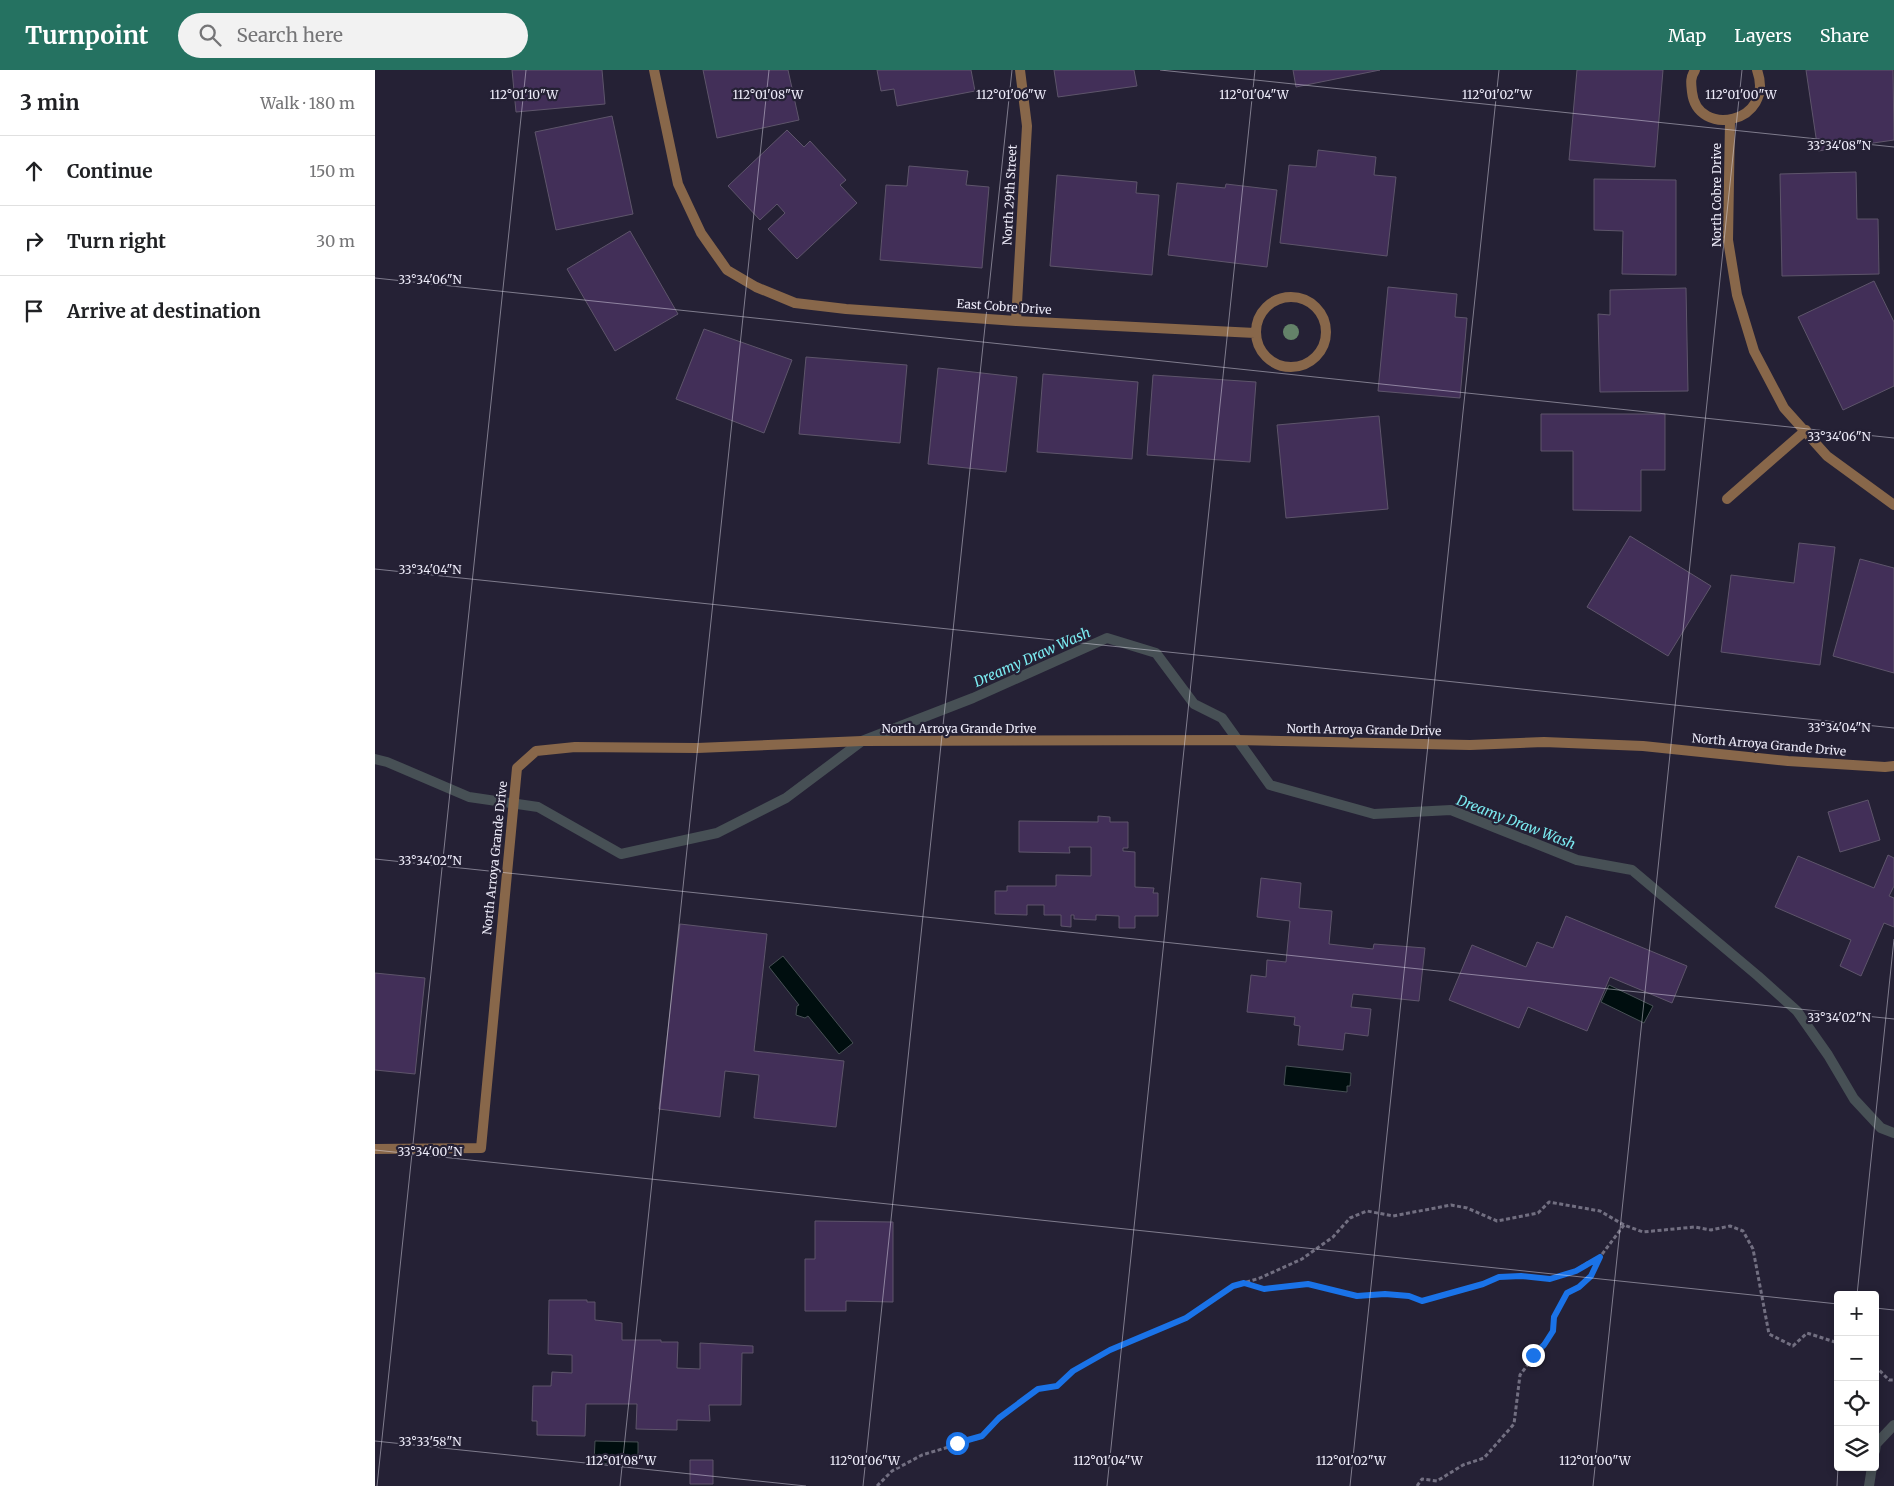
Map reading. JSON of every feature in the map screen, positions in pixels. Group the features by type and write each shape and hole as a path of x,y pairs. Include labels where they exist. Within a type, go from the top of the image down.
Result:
{"street":[{"name":"East Cobre Drive","path":"654,70 678,184 697,224 727,270 756,288 795,303 1016,321 1255,333"},
{"name":"North 29th Street","path":"1016,321 1027,126 1020,70"},
{"path":"1695,70 1690,78 1693,100 1708,116 1729,121 1749,112 1761,93 1757,70"},
{"name":"North Cobre Drive","path":"1729,121 1727,240 1737,295 1754,351 1784,408 1806,430 1827,456 1894,505"},
{"path":"1301,298 1319,311 1327,332 1320,353 1302,366 1280,366 1262,353 1255,333 1261,311 1279,299 1301,298"},
{"path":"1727,499 1806,430"},
{"name":"North Arroya Grande Drive","path":"375,1149 481,1148 517,768 536,751 575,747 697,748 871,741 1237,740 1470,745 1544,742 1643,746 1788,761 1894,766"}],"path":[{"path":"877,1486 892,1471 922,1455 982,1436 999,1418 1038,1389 1057,1386 1073,1371 1110,1350 1186,1318 1233,1286 1302,1259 1333,1237 1350,1218 1367,1211 1393,1216 1451,1205 1467,1208 1497,1221 1538,1213 1549,1202 1600,1211 1624,1225 1643,1232 1695,1227 1711,1230 1730,1226 1743,1231 1753,1249 1769,1334 1793,1346 1807,1333 1834,1342"},
{"path":"1417,1486 1422,1479 1437,1481 1463,1465 1484,1458 1514,1424 1520,1375 1553,1331 1554,1317 1567,1293 1579,1287 1591,1276 1600,1257 1624,1225"},
{"path":"1244,1283 1264,1289 1308,1284 1357,1296 1385,1294 1409,1296 1422,1301 1499,1277 1521,1276 1550,1279 1576,1271 1600,1257"},
{"path":"1879,1370 1889,1380 1894,1380"}],"shaded area":[{"path":"783,956 853,1043 839,1054 808,1016 805,1018 796,1015 797,1006 799,1005 769,967"},
{"path":"1609,985 1653,1006 1644,1023 1601,1002"},
{"path":"1286,1066 1351,1073 1350,1086 1347,1086 1347,1092 1284,1085"},
{"path":"595,1441 638,1442 638,1464 594,1463"}],"building":[{"path":"512,70 602,70 605,104 516,112"},
{"path":"703,70 788,70 799,120 717,138"},
{"path":"877,70 971,70 975,91 897,106 894,89 881,91"},
{"path":"1054,70 1134,70 1137,86 1058,97"},
{"path":"1293,70 1380,70 1296,87"},
{"path":"1577,70 1663,70 1655,167 1569,160"},
{"path":"1806,70 1893,70 1894,140 1818,151"},
{"path":"612,116 633,214 556,230 535,132"},
{"path":"787,130 804,147 810,141 846,180 840,185 857,203 797,259 768,229 785,213 777,204 760,220 728,186"},
{"path":"1318,150 1376,157 1374,175 1396,177 1387,256 1280,243 1289,165 1316,167"},
{"path":"909,166 968,171 966,185 989,187 982,268 880,260 886,185 907,186"},
{"path":"1856,172 1857,219 1878,219 1879,274 1782,276 1780,174"},
{"path":"1057,175 1137,182 1136,193 1159,195 1152,275 1050,266"},
{"path":"1594,179 1676,180 1676,275 1622,274 1623,231 1594,230"},
{"path":"1177,183 1225,188 1226,184 1277,190 1267,267 1168,255"},
{"path":"630,231 678,314 615,351 567,269"},
{"path":"1874,281 1894,322 1894,386 1843,410 1798,317"},
{"path":"1388,287 1457,294 1455,317 1467,318 1460,398 1378,391"},
{"path":"1686,288 1688,391 1600,392 1598,314 1610,315 1610,290"},
{"path":"704,329 792,360 764,433 676,399"},
{"path":"806,357 907,365 900,443 799,434"},
{"path":"938,368 1017,377 1006,472 928,464"},
{"path":"1043,374 1138,382 1132,459 1037,452"},
{"path":"1153,375 1256,382 1250,462 1147,455"},
{"path":"1541,414 1665,414 1665,470 1641,470 1641,511 1573,510 1573,451 1541,451"},
{"path":"1379,416 1388,509 1286,518 1277,425"},
{"path":"1630,536 1711,586 1668,656 1587,607"},
{"path":"1799,543 1835,547 1820,665 1721,652 1731,575 1794,583"},
{"path":"1860,559 1894,568 1894,673 1833,656"},
{"path":"1868,800 1880,840 1840,852 1828,812"},
{"path":"1098,816 1110,817 1110,822 1128,822 1128,848 1123,848 1123,851 1135,852 1135,887 1154,888 1153,893 1158,893 1158,916 1135,916 1135,928 1119,928 1119,916 1096,915 1096,920 1074,919 1074,915 1071,915 1071,927 1061,926 1061,915 1044,915 1044,905 1027,905 1027,915 995,914 995,891 1007,891 1007,886 1056,886 1056,875 1091,876 1091,847 1069,847 1070,853 1019,852 1019,821 1098,822"},
{"path":"1888,855 1894,858 1894,886 1889,896 1894,898 1894,927 1884,923 1861,976 1840,966 1851,940 1775,907 1798,856 1874,888"},
{"path":"1261,878 1301,883 1299,908 1332,911 1329,944 1373,949 1374,944 1425,948 1419,1001 1353,994 1351,1007 1371,1009 1368,1036 1345,1033 1343,1050 1298,1045 1300,1026 1294,1025 1295,1017 1247,1012 1251,975 1266,977 1267,960 1286,962 1290,921 1257,917"},
{"path":"1566,916 1687,966 1672,1003 1610,977 1587,1031 1528,1007 1519,1028 1449,1000 1472,945 1526,967 1537,942 1553,948"},
{"path":"680,924 767,934 754,1051 844,1061 836,1127 754,1118 759,1075 725,1071 720,1117 659,1109"},
{"path":"375,973 425,978 415,1074 375,1070"},
{"path":"815,1221 893,1222 893,1302 846,1301 846,1311 805,1311 805,1259 815,1259"},
{"path":"549,1300 587,1300 587,1302 595,1302 595,1320 622,1323 622,1340 678,1342 677,1368 700,1369 700,1343 753,1346 753,1353 742,1353 741,1405 709,1405 710,1421 677,1420 677,1430 636,1429 637,1404 586,1404 585,1436 537,1435 537,1421 532,1421 533,1386 551,1386 552,1372 572,1373 572,1355 548,1354"},
{"path":"690,1460 713,1460 713,1484 690,1484"}],"waterway":[{"name":"Dreamy Draw Wash","path":"375,759 387,762 469,797 538,807 621,854 717,833 786,798 862,741 973,698 1107,638 1156,653 1194,704 1222,718 1270,785 1374,814 1451,810 1577,860 1632,870 1797,1011 1828,1055 1854,1099 1881,1128 1894,1133"},
{"name":"Dreamy Draw Wash","path":"1879,1441 1894,1425"},
{"name":"Dreamy Draw Wash","path":"1869,1486 1871,1471"}],"route":[{"path":"957,1443 982,1436 999,1418 1038,1389 1057,1386 1073,1371 1110,1350 1186,1318 1233,1286 1244,1283 1264,1289 1308,1284 1357,1296 1385,1294 1409,1296 1422,1301 1483,1284 1499,1277 1521,1276 1550,1279 1576,1271 1585,1264 1600,1257 1591,1276 1579,1287 1567,1293 1554,1317 1553,1331 1544,1345 1533,1355"}]}
